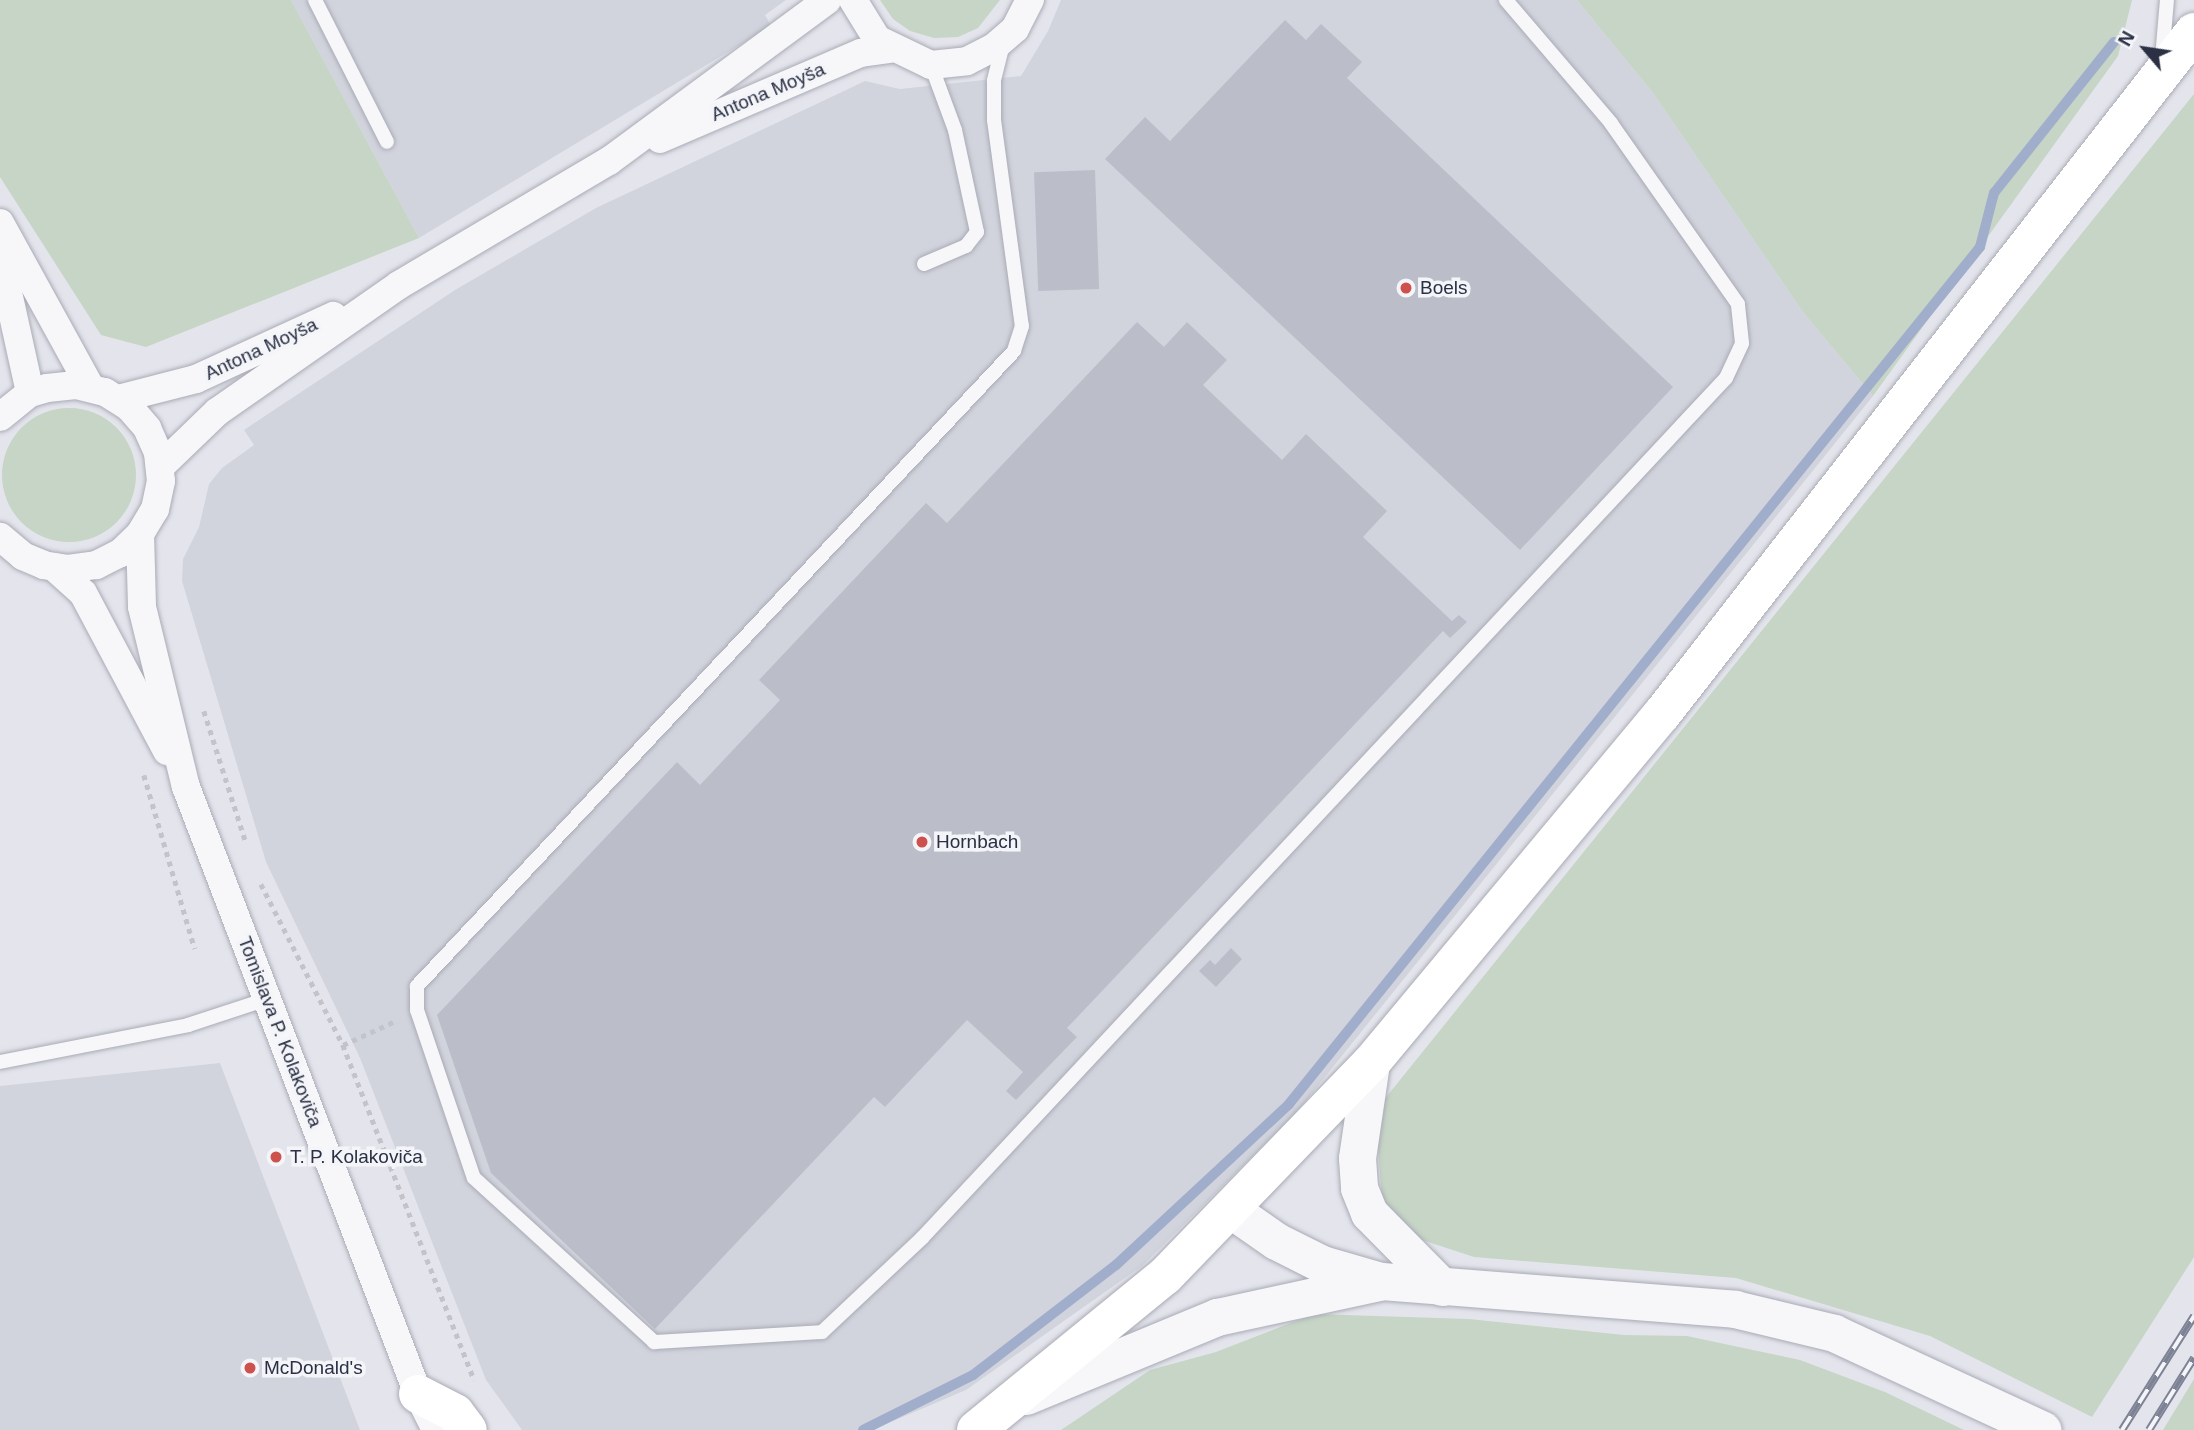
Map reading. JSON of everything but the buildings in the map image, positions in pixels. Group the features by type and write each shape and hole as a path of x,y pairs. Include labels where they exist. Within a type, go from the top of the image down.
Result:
{"main road":[{"path":"976,1430 1019,1399 1166,1276 1233,1211 1371,1063 1662,714 2194,32"},
{"path":"958,1430 1019,1399"},
{"path":"421,1412 455,1413 468,1430"}],"street":[{"name":"Antona Moyša","path":"160,466 217,412 399,285 609,161 827,0"},
{"path":"853,0 867,27 890,49 931,65 967,61 1004,40 1030,0"},
{"name":"Antona Moyša","path":"609,161 818,70 861,53 890,49"},
{"path":"0,223 90,387"},
{"path":"0,256 30,393"},
{"name":"Antona Moyša","path":"118,398 197,379 399,285"},
{"path":"0,417 30,393 61,385 90,387 118,398 147,428 160,466 159,495 140,534 120,553 96,565 54,567 23,556 0,537"},
{"name":"Tomislava P. Kolakoviča","path":"140,534 142,607 186,787"},
{"name":"Tomislava P. Kolakoviča","path":"54,567 83,593 186,787 421,1412 436,1430"},
{"path":"1371,1063 1360,1123 1359,1188 1369,1213 1441,1287"},
{"path":"1233,1211 1276,1241 1322,1264 1381,1281 1735,1308 1834,1333 2043,1430"},
{"path":"1019,1399 1217,1317 1381,1281"}],"lane":[{"path":"314,0 387,142"},
{"path":"1004,40 994,81 994,120 1022,326 1014,351 417,986 417,1010 474,1178 653,1342 822,1332 922,1238 1726,378 1742,343 1738,303 1611,123 1506,0"},
{"path":"2161,72 2167,0"},
{"path":"924,264 966,246 977,232 955,130 931,65"},
{"path":"0,1062 188,1025 267,999"}],"path":[{"path":"201,702 247,846"},
{"path":"144,772 195,948"},
{"path":"255,872 343,1045 480,1394"},
{"path":"343,1045 383,1026"}],"shaded area":[{"path":"291,0 786,0 765,15 771,26 419,238"},
{"path":"1061,0 1577,0 1653,93 1803,312 1873,396 1296,1113 1142,1266 966,1390 872,1430 522,1430 486,1380 360,1058 266,862 182,581 183,559 199,527 209,484 222,468 254,445 244,430 455,290 596,208 865,81 900,89 1021,76 1048,31"},
{"path":"220,1063 360,1430 0,1430 0,1086"}],"green space":[{"path":"0,0 291,0 419,238 146,347 101,335 0,177"},
{"path":"880,0 1000,0 978,28 958,37 934,38 910,31 893,19"},
{"path":"1577,0 2132,0 2118,56 1873,396 1803,312 1653,93"},
{"path":"2194,94 2194,1257 2092,1417 1930,1336 1736,1278 1474,1257 1419,1239 1382,1199 1375,1111"},
{"path":"69,408 95,413 116,428 131,449 136,475 131,501 116,522 95,537 69,542 43,537 22,522 7,501 2,475 7,449 22,428 43,413"},
{"path":"1314,1314 1469,1319 1624,1335 1687,1336 1800,1360 1885,1392 1964,1430 1061,1430 1150,1370 1216,1352"},
{"path":"2194,1379 2194,1430 2163,1430"}],"waterway":[{"path":"863,1430 973,1375 1116,1265 1289,1104 1980,247 1994,193 2114,42"}],"railway":[{"path":"2122,1430 2194,1316"},
{"path":"2149,1430 2194,1358"}],"place":[{"name":"Boels","path":"1406,288"},
{"name":"Hornbach","path":"922,842"},
{"name":"T. P. Kolakoviča","path":"276,1157"},
{"name":"McDonald's","path":"250,1368"}]}
